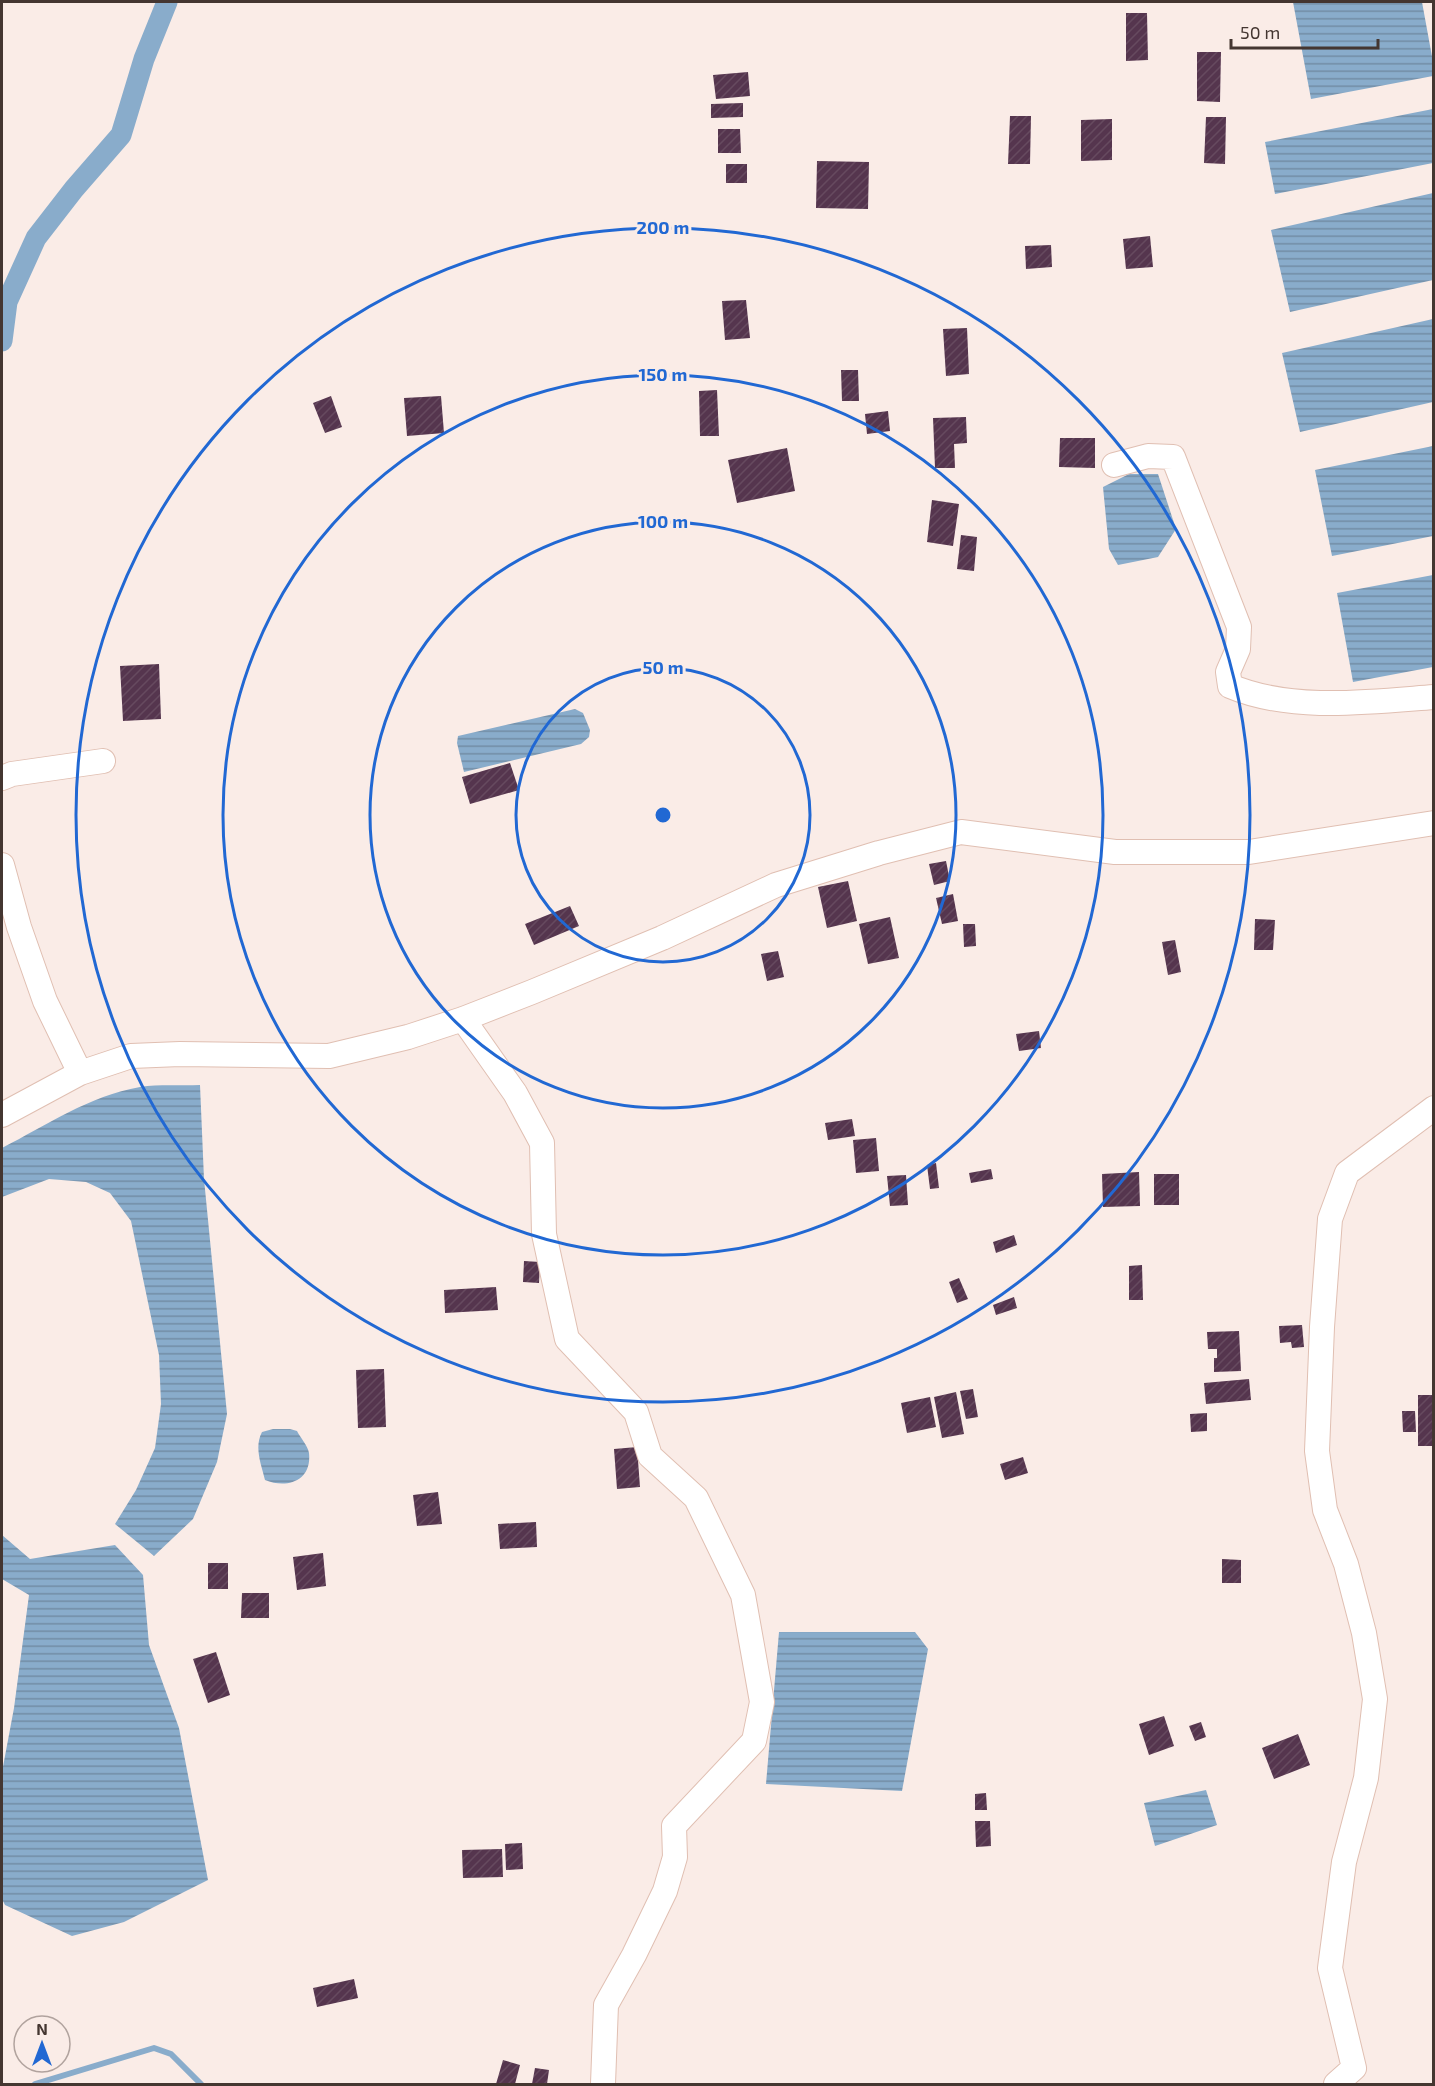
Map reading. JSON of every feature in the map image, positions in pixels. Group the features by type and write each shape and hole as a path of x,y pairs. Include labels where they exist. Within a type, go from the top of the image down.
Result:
{"street":[{"path":"1114,465 1148,456 1173,457 1239,627 1238,649 1228,672 1230,686 1275,699 1315,702 1352,703 1434,697"},
{"path":"2,778 103,761"},
{"path":"2,1115 80,1073 131,1056 180,1054 329,1056 408,1038 463,1019 662,938 776,885 879,852 962,832 1115,852 1249,852 1434,823"},
{"path":"2,865 19,927 45,1001 80,1073"},
{"path":"463,1019 515,1093 542,1143 544,1234 567,1338 636,1412 650,1456 696,1498 743,1595 762,1702 754,1741 674,1826 675,1857 665,1891 606,2005 603,2085"},
{"path":"1336,2085 1356,2076 1330,1968 1344,1862 1366,1778 1376,1699 1361,1622 1346,1564 1325,1510 1317,1451 1330,1219 1347,1173 1434,1108"}],"water":[{"path":"1293,2 1422,2 1433,62 1433,76 1311,99"},
{"path":"1433,109 1433,163 1275,194 1265,142"},
{"path":"1433,193 1433,280 1290,312 1271,230"},
{"path":"1433,319 1433,402 1300,432 1282,353"},
{"path":"1433,446 1433,536 1332,556 1315,470"},
{"path":"1129,474 1158,474 1176,529 1158,557 1118,565 1109,549 1103,487"},
{"path":"1433,575 1433,667 1353,682 1337,593"},
{"path":"575,709 583,713 590,730 589,737 581,744 464,772 457,743 458,736"},
{"path":"200,1085 204,1179 227,1414 217,1462 193,1519 154,1556 115,1524 136,1490 155,1448 161,1404 159,1355 131,1221 110,1193 86,1182 49,1179 2,1197 2,1148 69,1112 121,1091 147,1086"},
{"path":"273,1429 297,1431 309,1453 309,1463 302,1476 289,1483 273,1483 265,1480 259,1456 259,1444 262,1432"},
{"path":"2,1535 30,1559 115,1545 143,1575 149,1645 179,1728 208,1880 124,1922 72,1936 5,1905 2,1899 2,1772 14,1708 29,1595 2,1579"},
{"path":"779,1632 915,1632 928,1649 902,1791 766,1784"},
{"path":"1206,1790 1217,1825 1155,1846 1144,1803"}],"building":[{"path":"1126,13 1147,13 1148,60 1126,61"},
{"path":"1197,52 1221,52 1220,102 1197,101"},
{"path":"748,72 750,96 716,99 713,75"},
{"path":"743,103 743,117 711,118 711,104"},
{"path":"1010,116 1031,116 1030,164 1008,164"},
{"path":"1206,117 1226,117 1225,164 1204,163"},
{"path":"1112,119 1112,160 1081,161 1081,120"},
{"path":"718,129 740,129 741,153 718,153"},
{"path":"817,161 869,162 868,209 816,208"},
{"path":"726,164 747,164 747,183 726,183"},
{"path":"1150,236 1153,267 1126,269 1123,239"},
{"path":"1051,245 1052,267 1026,269 1025,246"},
{"path":"746,300 750,338 725,340 722,301"},
{"path":"967,328 969,374 946,376 943,329"},
{"path":"841,370 858,370 859,401 842,401"},
{"path":"717,390 719,436 700,436 699,391"},
{"path":"331,396 342,427 325,433 313,403"},
{"path":"441,396 444,433 407,436 404,398"},
{"path":"888,411 890,431 867,434 865,414"},
{"path":"966,417 967,443 954,444 955,468 935,468 933,418"},
{"path":"1060,438 1095,438 1095,468 1059,467"},
{"path":"787,448 795,491 737,503 728,460"},
{"path":"932,500 959,504 953,546 927,542"},
{"path":"961,535 977,537 974,571 957,569"},
{"path":"159,664 161,719 123,721 120,666"},
{"path":"510,763 519,790 470,804 462,777"},
{"path":"946,861 950,881 934,885 929,864"},
{"path":"848,881 857,921 827,928 818,887"},
{"path":"953,894 958,921 942,924 936,898"},
{"path":"570,906 579,926 534,945 525,924"},
{"path":"890,917 899,958 868,964 859,924"},
{"path":"1255,919 1275,920 1273,950 1254,950"},
{"path":"963,924 975,924 976,946 964,947"},
{"path":"1175,940 1181,972 1168,975 1162,942"},
{"path":"778,951 784,977 767,981 761,954"},
{"path":"1039,1031 1041,1048 1019,1051 1016,1034"},
{"path":"852,1119 855,1136 828,1140 825,1123"},
{"path":"876,1138 879,1171 856,1173 853,1140"},
{"path":"936,1163 939,1188 930,1189 927,1165"},
{"path":"991,1169 993,1179 971,1183 969,1173"},
{"path":"1139,1172 1140,1206 1103,1207 1102,1174"},
{"path":"1154,1174 1179,1174 1179,1205 1154,1205"},
{"path":"906,1175 908,1205 890,1206 887,1176"},
{"path":"1014,1235 1017,1245 996,1253 993,1242"},
{"path":"524,1261 540,1262 539,1283 523,1282"},
{"path":"1142,1265 1143,1300 1129,1300 1129,1266"},
{"path":"959,1278 968,1299 957,1303 949,1282"},
{"path":"496,1287 498,1310 445,1313 444,1290"},
{"path":"1014,1297 1017,1308 996,1315 993,1305"},
{"path":"1302,1325 1304,1347 1292,1348 1291,1342 1280,1343 1279,1326"},
{"path":"1239,1331 1241,1371 1214,1372 1214,1358 1217,1358 1217,1349 1208,1349 1207,1332"},
{"path":"384,1369 386,1427 358,1428 356,1370"},
{"path":"1249,1379 1251,1400 1206,1404 1204,1383"},
{"path":"973,1389 978,1417 966,1419 960,1391"},
{"path":"956,1392 964,1434 942,1438 934,1397"},
{"path":"1418,1395 1434,1395 1434,1446 1418,1446"},
{"path":"930,1397 936,1427 907,1433 901,1403"},
{"path":"1402,1411 1415,1411 1416,1432 1403,1432"},
{"path":"1207,1413 1207,1431 1191,1432 1190,1414"},
{"path":"637,1447 640,1487 617,1489 614,1449"},
{"path":"1023,1457 1028,1473 1005,1480 1000,1464"},
{"path":"438,1492 442,1524 417,1526 413,1495"},
{"path":"536,1522 537,1547 500,1549 498,1524"},
{"path":"323,1553 326,1586 297,1590 293,1557"},
{"path":"1222,1559 1241,1560 1241,1583 1222,1583"},
{"path":"208,1563 228,1563 228,1589 208,1589"},
{"path":"242,1593 269,1593 269,1618 241,1618"},
{"path":"216,1652 230,1695 208,1703 193,1659"},
{"path":"1164,1716 1174,1746 1149,1755 1139,1724"},
{"path":"1201,1722 1206,1737 1195,1741 1189,1726"},
{"path":"1298,1734 1310,1765 1274,1779 1262,1748"},
{"path":"986,1793 987,1810 975,1810 975,1794"},
{"path":"975,1821 990,1821 991,1846 976,1847"},
{"path":"522,1843 523,1869 506,1870 505,1844"},
{"path":"502,1849 503,1877 463,1878 462,1850"},
{"path":"354,1979 358,1998 317,2007 313,1988"},
{"path":"503,2060 520,2065 515,2084 496,2084"},
{"path":"535,2068 549,2070 547,2084 532,2084"}],"waterway":[{"path":"2,341 7,302 36,238 74,189 121,135 144,59 167,2"},
{"path":"35,2084 154,2048 171,2054 201,2084"}]}
